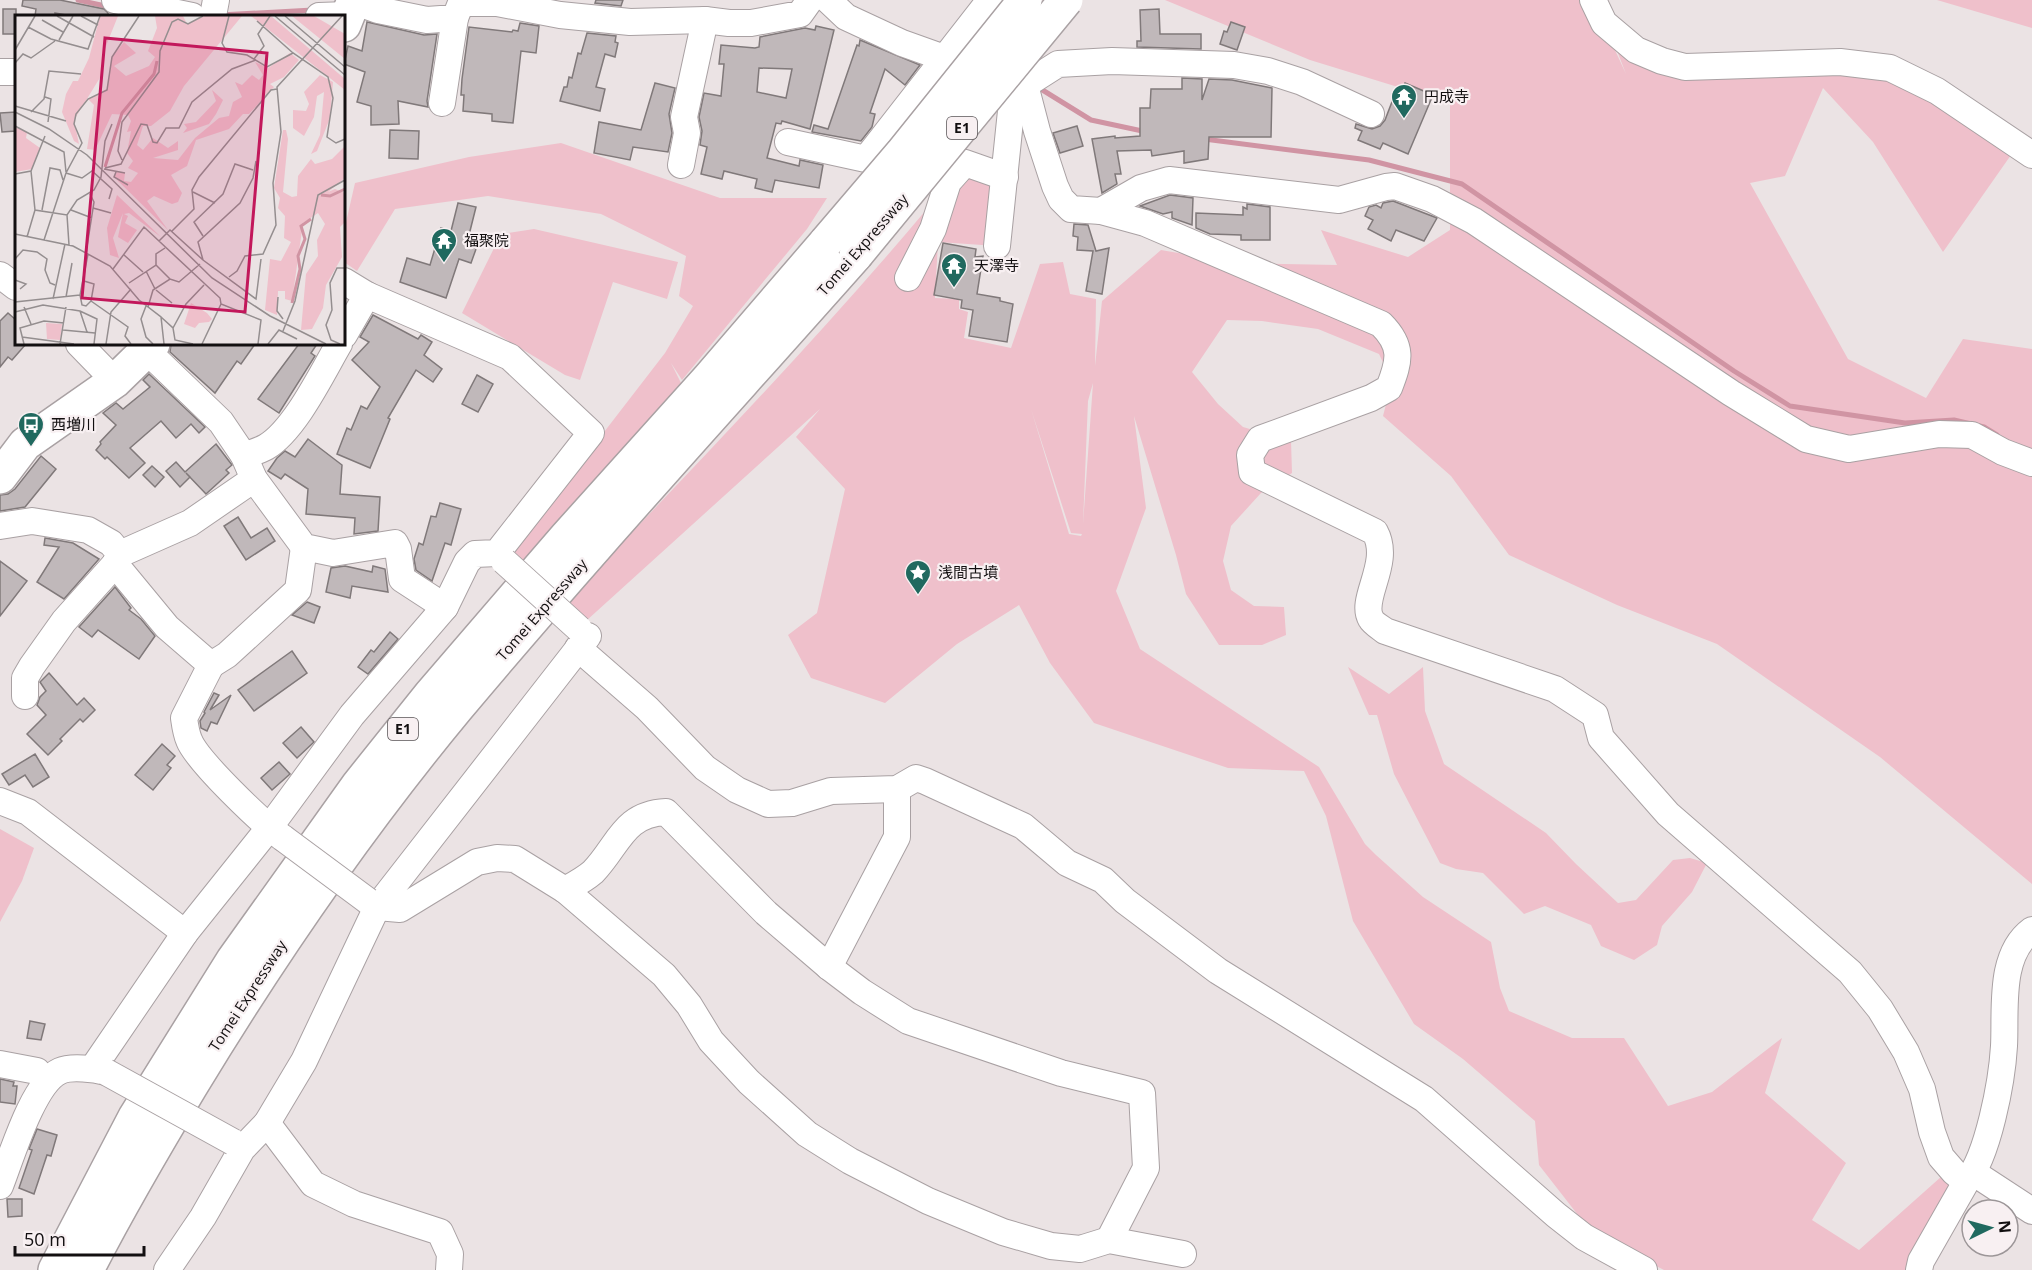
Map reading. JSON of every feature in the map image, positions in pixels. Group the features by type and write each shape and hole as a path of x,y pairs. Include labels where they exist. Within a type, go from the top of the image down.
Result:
{"main road":[{"name":"Tomei Expressway","path":"55,1270 135,1117 226,970 358,785 430,695 566,537 709,378 902,153 1024,0"},
{"name":"Tomei Expressway","path":"87,1270 157,1143 245,996 385,799 456,709 556,593 856,255 1066,0"},
{"path":"0,477 25,444 115,381 150,347"}],"street":[{"path":"442,103 454,18 461,3 497,3 560,15 631,11 729,23 800,14 810,0"},
{"path":"828,0 846,17 902,43 945,58 957,66 1020,83 1058,64 1112,60 1234,65 1268,70 1302,82 1371,114"},
{"path":"788,142 866,159 990,0"},
{"path":"1593,0 1604,23 1636,50 1662,61 1685,67 1840,62 1890,68 1938,92 2032,155"},
{"path":"126,8 205,12"},
{"path":"343,11 378,9 427,20 454,18"},
{"path":"681,165 687,133 684,117 705,20"},
{"path":"997,246 1020,83"},
{"path":"1020,83 1061,199 1071,209 1101,211 1173,234 1381,324 1392,335 1399,356 1389,387 1371,398 1260,439 1250,455 1252,472 1374,532 1381,543 1377,576 1367,604 1371,619 1385,631 1555,689 1595,715 1602,738 1668,814 1850,972 1880,1010 1906,1052 1922,1089 1932,1132 1941,1157 1954,1172 2032,1211"},
{"path":"908,278 933,229 948,182 965,163 1005,177"},
{"path":"1101,211 1141,188 1169,180 1339,201 1395,186 1432,199 1474,221 1731,393 1806,439 1849,449 1939,434 1972,435 2003,452 2032,463"},
{"path":"345,282 367,296 510,357 591,433 500,557"},
{"path":"345,333 367,296"},
{"path":"80,345 115,381"},
{"path":"244,456 266,447 280,435 299,411 338,345"},
{"path":"150,347 221,422 244,456 254,479 304,547 333,553 395,543 402,579 445,608"},
{"path":"26,696 25,678 32,666 64,621 118,559 190,523 254,479"},
{"path":"0,526 32,520 88,530 111,543 118,559 167,627 211,665"},
{"path":"304,547 298,590 226,655 211,665 184,717 189,742 205,763 276,833 373,904 400,909 477,862 497,858 516,859 565,890 664,975 689,1005 711,1041 749,1082 807,1134 850,1161 928,1201 1003,1232 1051,1246 1080,1249 1109,1240 1183,1254"},
{"path":"99,1070 185,933 276,833 352,715 445,608 467,562 475,554 500,557 705,768 737,790 768,804 792,803 831,791 897,789 916,778 1023,826 1067,863 1103,880 1125,901 1218,971 1424,1099 1584,1237 1644,1270"},
{"path":"167,1270 203,1217 238,1146 267,1123 304,1061 373,904 579,638"},
{"path":"829,967 897,837 897,789"},
{"path":"0,801 28,812 185,933"},
{"path":"565,890 591,873 634,821 651,813 666,812 766,913 829,967 862,992 908,1021 1061,1073 1142,1093 1146,1168 1109,1240"},
{"path":"1919,1270 1921,1261 1970,1178 1995,1110 2004,1048 2005,984 2013,955 2032,930"},
{"path":"0,1064 37,1071 45,1082"},
{"path":"0,1186 28,1113 45,1082 61,1070 99,1070 238,1146"},
{"path":"267,1123 313,1184 354,1204 441,1232 450,1254 449,1270"}],"shaded area":[{"path":"1165,0 1592,0 1626,74 1607,25 1638,51 1805,66 1813,76 1890,68 2018,145 1943,252 1873,142 1823,88 1785,176 1750,183 1848,359 1926,398 1963,339 2032,349 2032,884 1880,757 1717,644 1617,605 1509,555 1451,476 1383,416 1392,381 1379,354 1318,329 1262,321 1227,320 1192,372 1218,404 1243,427 1291,441 1292,473 1261,493 1231,526 1223,561 1231,590 1254,606 1284,607 1286,635 1262,645 1219,645 1186,594 1134,416 1146,508 1116,591 1140,649 1319,767 1365,844 1423,897 1491,942 1500,988 1509,1011 1572,1038 1624,1038 1668,1106 1712,1092 1782,1038 1765,1093 1846,1163 1812,1220 1859,1250 1942,1176 1953,1180 1921,1270 1664,1270 1592,1233 1539,1165 1535,1121 1463,1059 1414,1024 1353,921 1326,816 1304,771 1228,768 1094,723 1050,663 1019,605 957,644 885,703 811,678 788,635 817,613 845,489 796,437 820,409 586,621 564,604 819,332 965,163 1005,183 997,246 938,242 935,298 959,299 959,309 968,312 964,338 1011,348 1040,264 1063,262 1070,294 1096,299 1095,366 1102,301 1161,250 1236,263 1337,265 1321,230 1408,257 1450,230 1450,103 1310,60","holes":["1093,383 1083,524 1088,401","1031,409 1071,533 1082,534 1081,536 1069,534"]},
{"path":"1937,0 2032,0 2032,28"},
{"path":"561,143 720,198 827,198 807,229 682,380 671,363 681,383 525,571 510,554 665,353 693,306 679,296 686,256 601,214 488,196 395,209 357,271 345,263 345,227 355,183 469,157"},
{"path":"534,229 678,262 667,299 613,282 580,380 565,375 462,313 501,234"},
{"path":"1348,667 1389,694 1423,667 1425,711 1444,764 1546,833 1618,903 1636,900 1673,860 1690,858 1707,863 1692,892 1662,926 1657,945 1634,960 1601,946 1591,925 1545,906 1524,914 1483,873 1456,869 1440,863 1394,774 1377,715 1369,715"},
{"path":"0,829 34,848 22,881 0,922"}],"building":[{"path":"23,0 60,0 104,9 108,15 55,13 55,15 35,15 36,9 22,6"},
{"path":"596,0 623,0 621,6 595,3"},
{"path":"3,9 16,9 15,34 3,34"},
{"path":"1159,9 1160,34 1201,34 1201,49 1137,47 1137,41 1141,41 1140,10"},
{"path":"367,22 424,35 437,34 428,107 398,101 399,124 371,125 371,106 357,102 365,72 345,64 348,46 362,51"},
{"path":"1231,22 1245,27 1237,50 1220,44 1224,31 1227,32"},
{"path":"520,23 539,26 536,53 521,51 513,123 492,121 492,114 463,111 462,79 469,27 512,32 513,30 518,31"},
{"path":"816,26 834,30 810,129 782,121 781,124 776,123 767,158 799,166 800,160 823,165 819,188 775,180 772,192 755,188 757,179 724,171 722,179 701,174 707,147 700,145 702,131 699,117 704,93 721,96 724,64 719,64 721,45 755,48 759,47 760,37 805,28 815,30","holes":["759,68 792,69 786,98 757,92"]},
{"path":"587,33 616,36 615,42 618,43 615,57 605,54 596,87 605,89 600,111 560,101 569,77 572,78 578,53 581,54"},
{"path":"860,40 920,65 905,85 885,69 870,113 875,114 872,127 861,141 812,132 814,125 828,129"},
{"path":"1182,78 1202,79 1202,100 1209,79 1232,80 1272,88 1271,137 1209,137 1208,159 1184,163 1184,151 1152,156 1151,150 1117,151 1121,174 1115,174 1117,184 1102,193 1092,139 1140,136 1140,108 1150,108 1151,89 1182,89"},
{"path":"655,83 675,88 669,114 672,133 668,152 633,147 630,160 594,153 599,122 641,130"},
{"name":"円成寺","path":"1405,83 1433,95 1408,154 1383,143 1380,149 1358,140 1362,131 1355,128 1356,124 1372,129 1380,126 1385,120 1395,94 1400,96"},
{"path":"15,112 15,131 2,132 0,113"},
{"path":"1077,126 1083,146 1060,153 1053,133"},
{"path":"390,130 419,131 418,159 389,158"},
{"path":"1170,195 1193,198 1192,225 1172,218 1172,212 1163,214 1140,206"},
{"path":"1393,201 1437,218 1424,241 1396,230 1391,241 1368,229 1373,220 1365,216 1369,207 1376,205 1381,208 1383,203"},
{"name":"福聚院","path":"458,203 476,207 467,243 476,249 471,263 459,259 446,298 400,282 407,258 430,265 441,228 451,231"},
{"path":"1247,204 1270,207 1270,240 1241,240 1241,235 1210,234 1196,228 1196,213 1243,215 1243,207 1247,209"},
{"path":"1074,224 1088,225 1096,251 1109,248 1102,294 1086,291 1093,251 1077,250 1078,237 1073,236"},
{"name":"天澤寺","path":"943,243 976,249 975,257 983,256 977,294 1000,298 1000,301 1013,304 1007,342 969,336 973,310 961,308 962,300 934,295"},
{"path":"8,313 15,319 15,345 25,345 12,360 8,357 0,367 0,321"},
{"path":"373,315 418,339 421,335 432,342 424,355 442,369 433,382 416,370 388,418 390,419 370,468 337,454 347,428 351,430 361,406 367,409 380,387 352,360 369,342 360,337"},
{"path":"171,345 254,345 241,364 237,361 215,393 170,352"},
{"path":"298,345 316,345 311,353 315,356 279,413 258,399"},
{"path":"149,374 205,427 199,433 191,424 176,438 161,421 130,448 145,463 129,478 96,450 100,442 116,425 103,413 116,403 123,409 150,387 143,380"},
{"path":"477,375 493,384 478,412 462,404"},
{"path":"308,439 342,465 340,494 380,497 378,531 354,534 355,518 306,514 308,489 285,474 281,479 268,471 285,451 295,457"},
{"path":"216,444 232,465 226,470 229,473 206,494 190,477 180,487 166,471 176,462 185,472"},
{"path":"41,456 56,469 25,507 0,511 0,495 8,494 15,489"},
{"path":"152,466 164,477 155,487 143,475"},
{"path":"440,503 461,509 451,545 445,543 432,581 416,570 414,559 419,543 423,545 431,516 436,517"},
{"path":"238,517 251,538 267,528 275,541 246,560 224,526"},
{"path":"45,538 73,543 99,559 64,599 37,582 59,547 44,545"},
{"path":"0,561 27,581 0,616"},
{"path":"345,566 372,572 373,566 385,569 388,592 352,586 350,598 326,592 331,568"},
{"path":"115,587 131,608 129,610 141,619 155,636 139,659 98,630 92,637 79,627"},
{"path":"307,602 320,607 314,623 292,615"},
{"path":"390,632 398,639 368,674 358,667 371,650 374,652"},
{"path":"292,651 307,673 254,711 238,690"},
{"path":"49,673 77,705 84,698 95,710 83,722 80,719 48,755 27,734 46,715 37,705 40,697 46,691 40,682"},
{"path":"214,693 219,695 210,710 231,695 217,724 211,722 207,731 201,728 200,721"},
{"path":"301,727 314,742 297,758 283,743"},
{"path":"162,744 175,756 167,765 171,768 153,790 135,775"},
{"path":"35,754 49,777 33,787 25,775 9,785 2,774"},
{"path":"279,762 290,774 272,790 261,778"},
{"path":"30,1021 45,1024 41,1040 27,1038"},
{"path":"0,1079 14,1082 13,1086 17,1086 15,1104 0,1102"},
{"path":"37,1129 57,1135 51,1156 47,1155 34,1194 19,1188 32,1150 29,1149"},
{"path":"7,1199 22,1199 22,1216 8,1217"}],"waterway":[{"path":"78,0 110,7"},
{"path":"220,15 313,10"},
{"path":"1036,86 1091,120 1147,132"},
{"path":"1204,139 1369,160 1462,184 1734,371 1790,406 1905,423 1954,420 1984,427 1997,435"}],"place":[{"name":"円成寺","path":"1404,120"},
{"name":"福聚院","path":"444,264"},
{"name":"天澤寺","path":"954,289"},
{"name":"西増川","path":"31,448"},
{"name":"浅間古墳","path":"918,596"}]}
